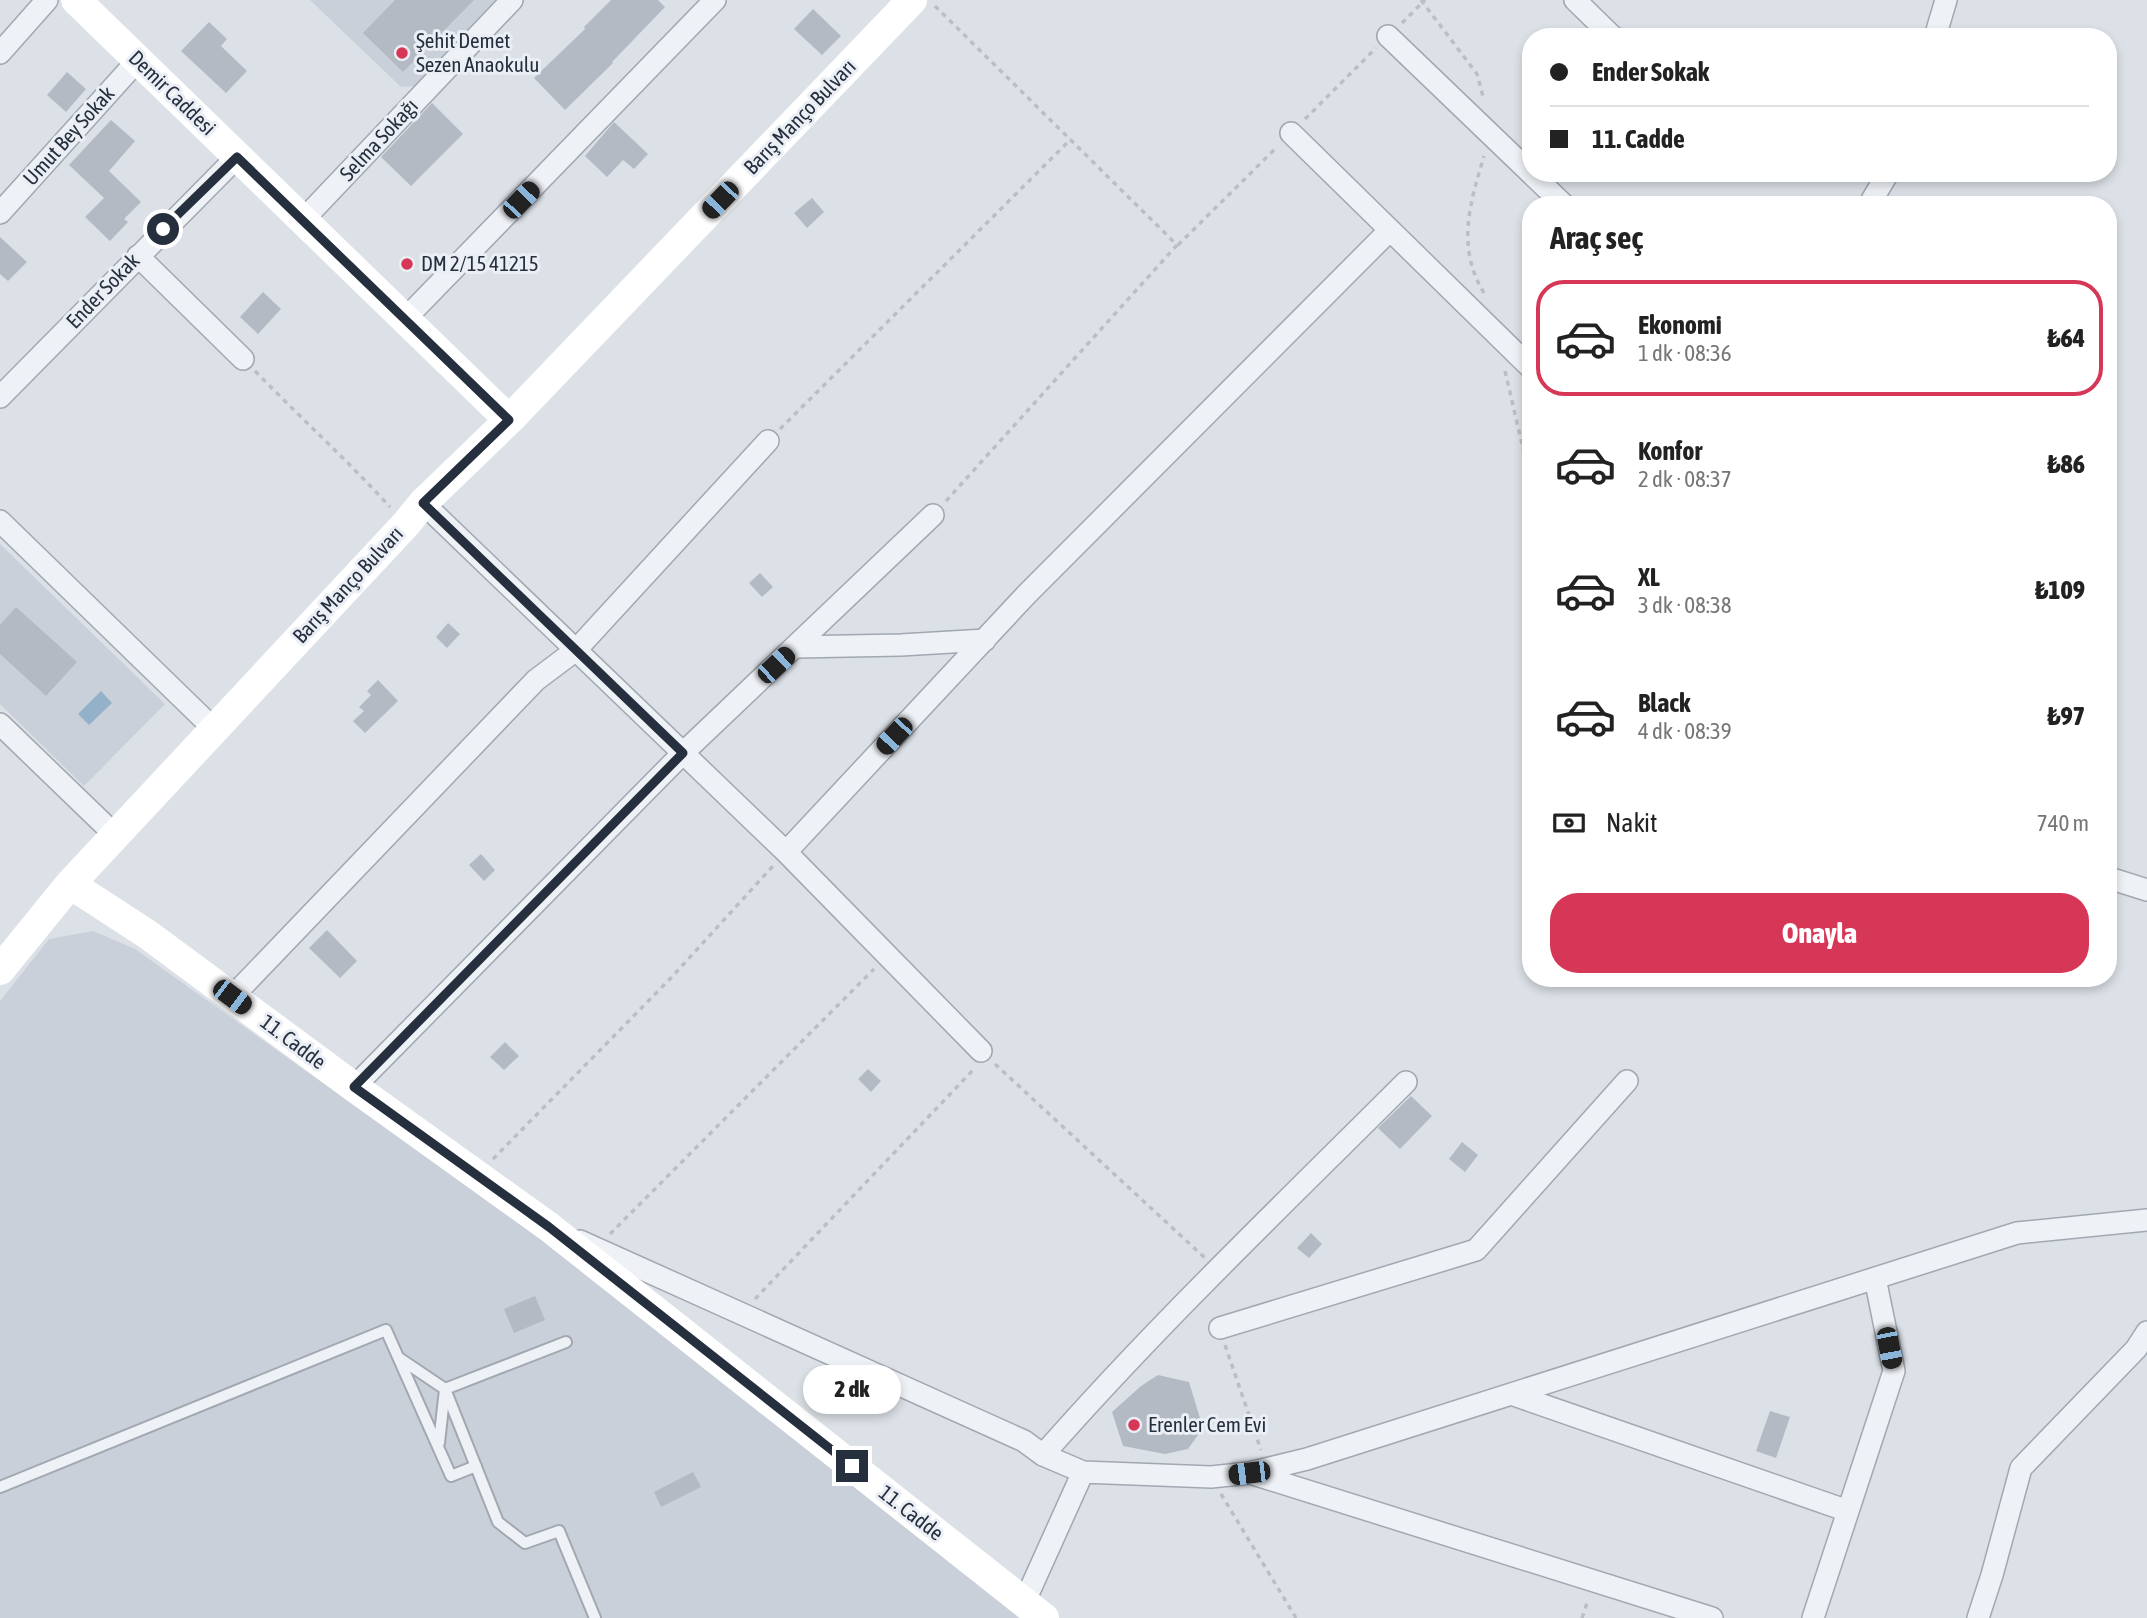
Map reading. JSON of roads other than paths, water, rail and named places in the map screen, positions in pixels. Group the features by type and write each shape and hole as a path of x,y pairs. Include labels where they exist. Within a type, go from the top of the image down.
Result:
{"street":[{"path":"0,53 47,0"},
{"name":"Demir Caddesi","path":"76,0 509,420"},
{"name":"Selma Sokağı","path":"303,220 512,0"},
{"path":"405,319 715,0"},
{"name":"Barış Manço Bulvarı","path":"0,970 70,884 414,514 509,420 912,0"},
{"path":"1575,0 1604,28"},
{"path":"1938,28 1946,0"},
{"path":"1388,36 1522,165"},
{"name":"Umut Bey Sokak","path":"0,213 138,60"},
{"path":"1291,133 1522,359"},
{"name":"Ender Sokak","path":"0,397 237,157"},
{"path":"1540,182 1554,196"},
{"path":"786,852 1045,575 1390,230"},
{"path":"138,256 243,359"},
{"path":"232,997 536,680 576,650 768,440"},
{"path":"414,514 576,650 786,852 984,1054"},
{"path":"354,1087 683,753 933,515"},
{"path":"0,521 214,729"},
{"path":"795,647 901,645 985,639"},
{"path":"0,724 115,835"},
{"path":"2117,881 2147,890"},
{"name":"11. Cadde","path":"70,884 147,934 549,1227 1034,1611"},
{"path":"1220,1328 1476,1250 1627,1081"},
{"path":"1043,1455 1094,1397 1217,1269 1406,1082"},
{"path":"549,1227 1024,1441 1043,1455 1083,1472 1211,1477 1259,1471 1307,1459 2017,1233 2147,1220"},
{"path":"1813,1618 1894,1371 1875,1278"},
{"path":"1978,1618 2021,1468 2136,1349 2147,1332"},
{"path":"1511,1394 1848,1511"},
{"path":"1259,1471 1712,1618"},
{"path":"1034,1611 1083,1472"}],"lane":[{"path":"0,1487 386,1330 452,1476 476,1466"},
{"path":"445,1389 566,1342"},
{"path":"399,1358 445,1389 498,1522 525,1543 559,1531 595,1618"},
{"path":"438,1446 445,1389"}],"water":[{"path":"101,691 112,703 89,725 78,714"}],"place":[{"name":"Şehit Demet Sezen Anaokulu","path":"402,53"},
{"name":"DM 2/15 41215","path":"407,264"},
{"name":"Erenler Cem Evi","path":"1134,1425"}]}
